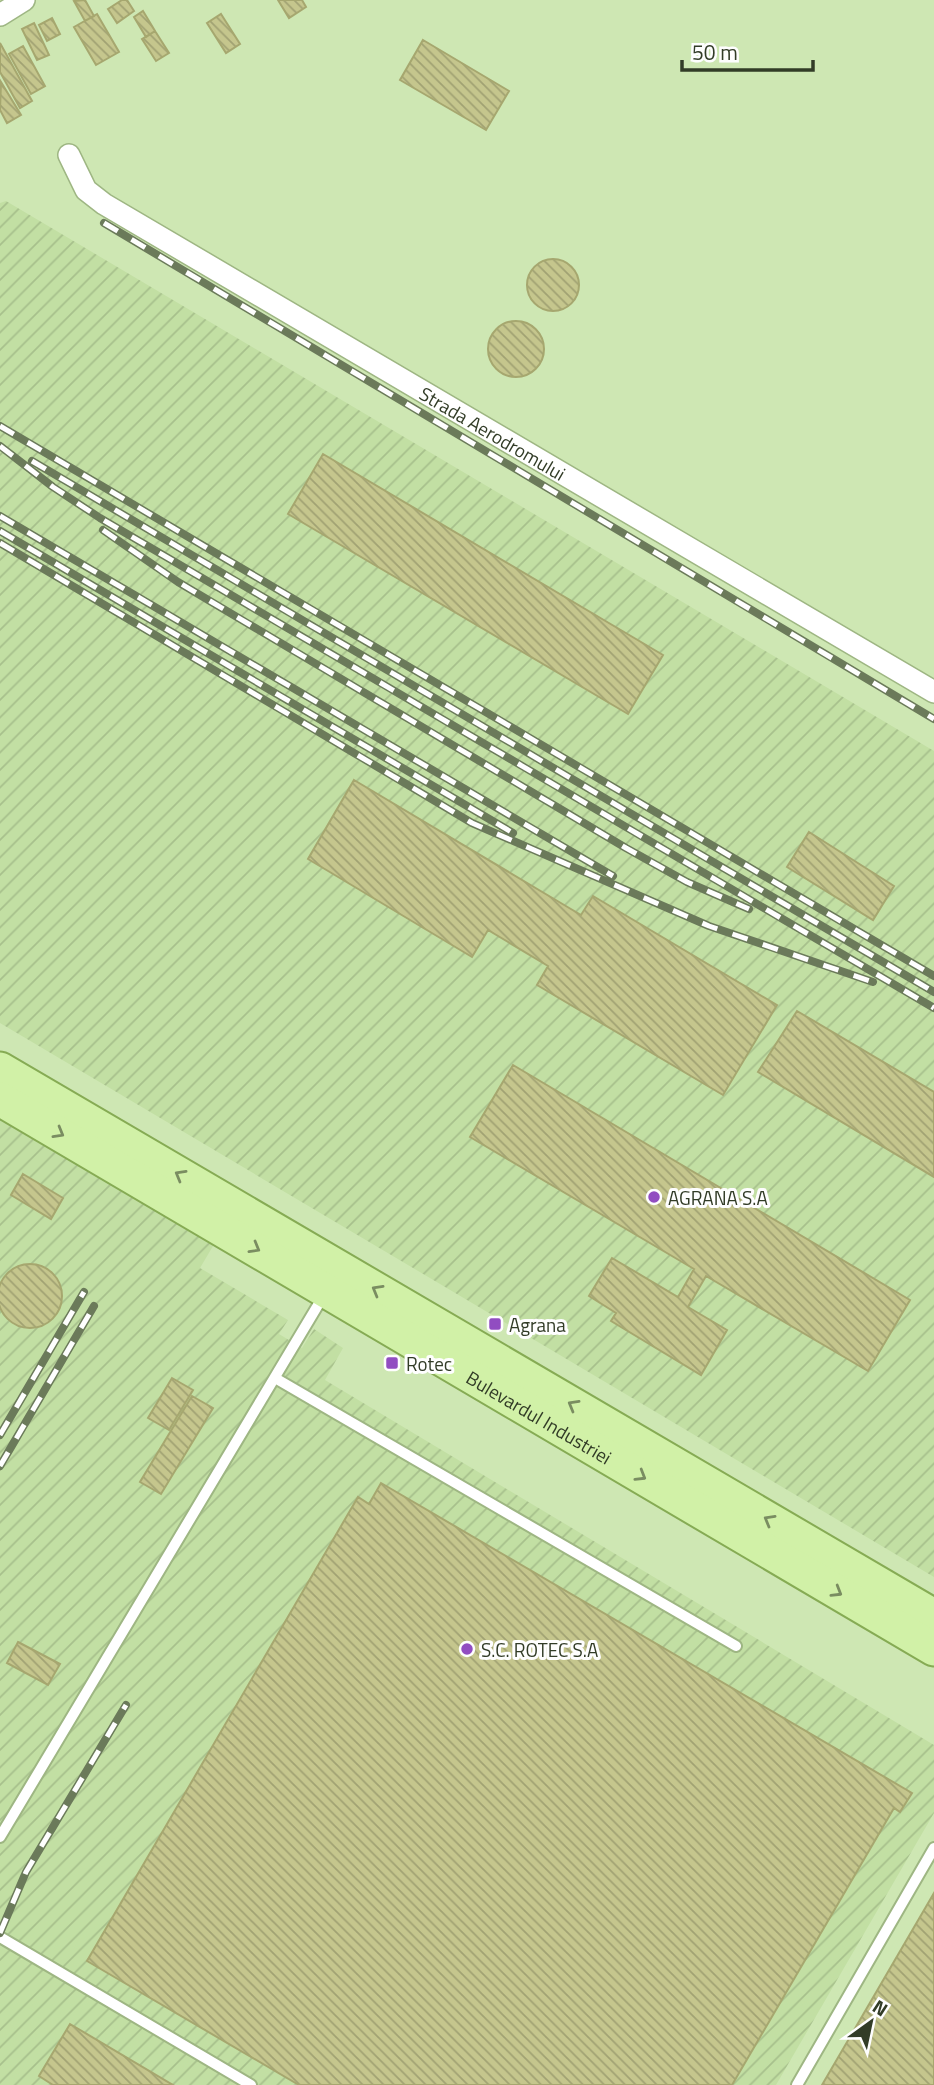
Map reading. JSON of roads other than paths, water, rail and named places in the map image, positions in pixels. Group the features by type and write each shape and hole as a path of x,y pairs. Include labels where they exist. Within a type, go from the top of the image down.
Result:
{"main road":[{"name":"Bulevardul Industriei","path":"0,1069 334,1279 934,1649"},
{"name":"Bulevardul Industriei","path":"0,1099 334,1279 934,1616"}],"street":[{"path":"0,15 24,0"},
{"name":"Strada Aerodromului","path":"69,155 86,190 104,204 934,692"}],"lane":[{"path":"0,1837 334,1279"},
{"path":"275,1378 736,1646"},
{"path":"797,2085 934,1848"},
{"path":"0,1937 251,2085"}],"railway":[{"path":"104,223 934,719"},
{"path":"0,426 934,976"},
{"path":"0,446 53,487 100,518 934,1008"},
{"path":"32,461 934,992"},
{"path":"0,516 613,876"},
{"path":"103,530 178,582 626,848 687,882 749,909"},
{"path":"0,531 513,833"},
{"path":"0,543 472,823 709,926 873,982"},
{"path":"0,1435 84,1292"},
{"path":"0,1466 94,1306"},
{"path":"0,1933 26,1872 126,1705"}],"place":[{"name":"AGRANA S.A","path":"654,1197"},
{"name":"Agrana","path":"495,1324"},
{"name":"Rotec","path":"392,1363"},
{"name":"S.C. ROTEC S.A","path":"467,1649"}]}
